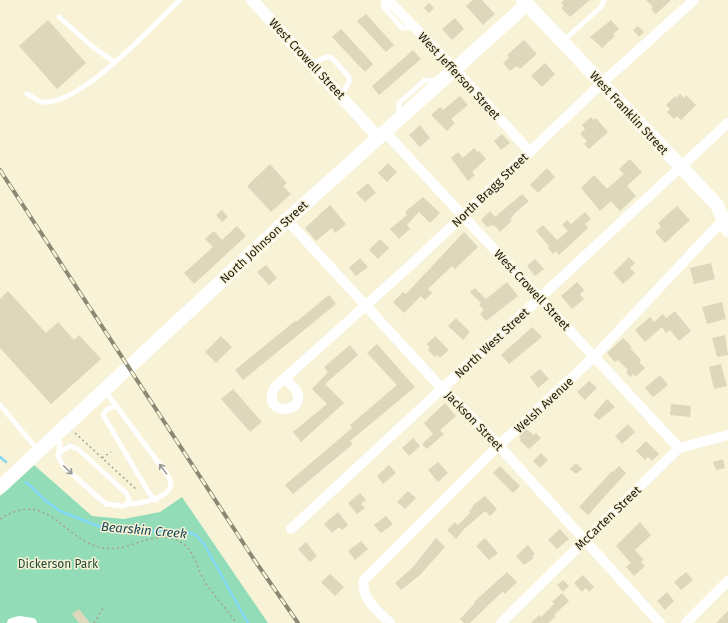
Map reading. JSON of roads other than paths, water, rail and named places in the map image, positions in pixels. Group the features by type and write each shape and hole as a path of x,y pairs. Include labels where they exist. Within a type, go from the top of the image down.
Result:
{"main road":[{"name":"West Franklin Street","path":"527,1 563,42 717,205 726,224"},
{"name":"North Johnson Street","path":"0,487 287,220 527,1"}],"street":[{"name":"West Crowell Street","path":"252,0 342,96 463,216 679,448"},
{"name":"West Jefferson Street","path":"388,0 454,68 530,152"},
{"name":"North Bragg Street","path":"285,378 463,216 602,83 694,0"},
{"name":"North West Street","path":"290,529 540,299 728,123"},
{"name":"Jackson Street","path":"287,220 365,306 500,446 660,623"},
{"name":"Welsh Avenue","path":"390,623 366,597 362,588 364,580 500,446 594,357 726,224"},
{"name":"McCarten Street","path":"501,623 679,448 728,435"},
{"path":"686,623 728,582"},
{"path":"12,623 19,621 32,623"}],"lane":[{"path":"27,94 42,103 60,101 84,87 114,62 180,0"},
{"path":"384,0 383,6 402,28 414,28"},
{"path":"563,42 600,7 604,0"},
{"path":"59,17 93,47 114,62"},
{"path":"312,65 326,56 332,58 349,77 349,82 342,96"},
{"path":"54,437 60,443 58,456 64,467 106,504 123,506 127,504 141,504 156,500 169,488 171,482 166,473 104,390"},
{"path":"0,405 39,450"},
{"path":"116,406 107,409 103,415 149,493 156,500"},
{"path":"58,456 62,451 70,446 78,449 126,493 129,499 127,504"}],"waterway":[{"name":"Bearskin Creek","path":"0,457 6,462"},
{"name":"Bearskin Creek","path":"26,482 47,502 60,511 103,528 143,531 172,530 196,535 204,544 248,623"}],"railway":[{"path":"0,170 253,558 298,623"}],"park label":[{"name":"Dickerson Park","path":"58,564"}]}
